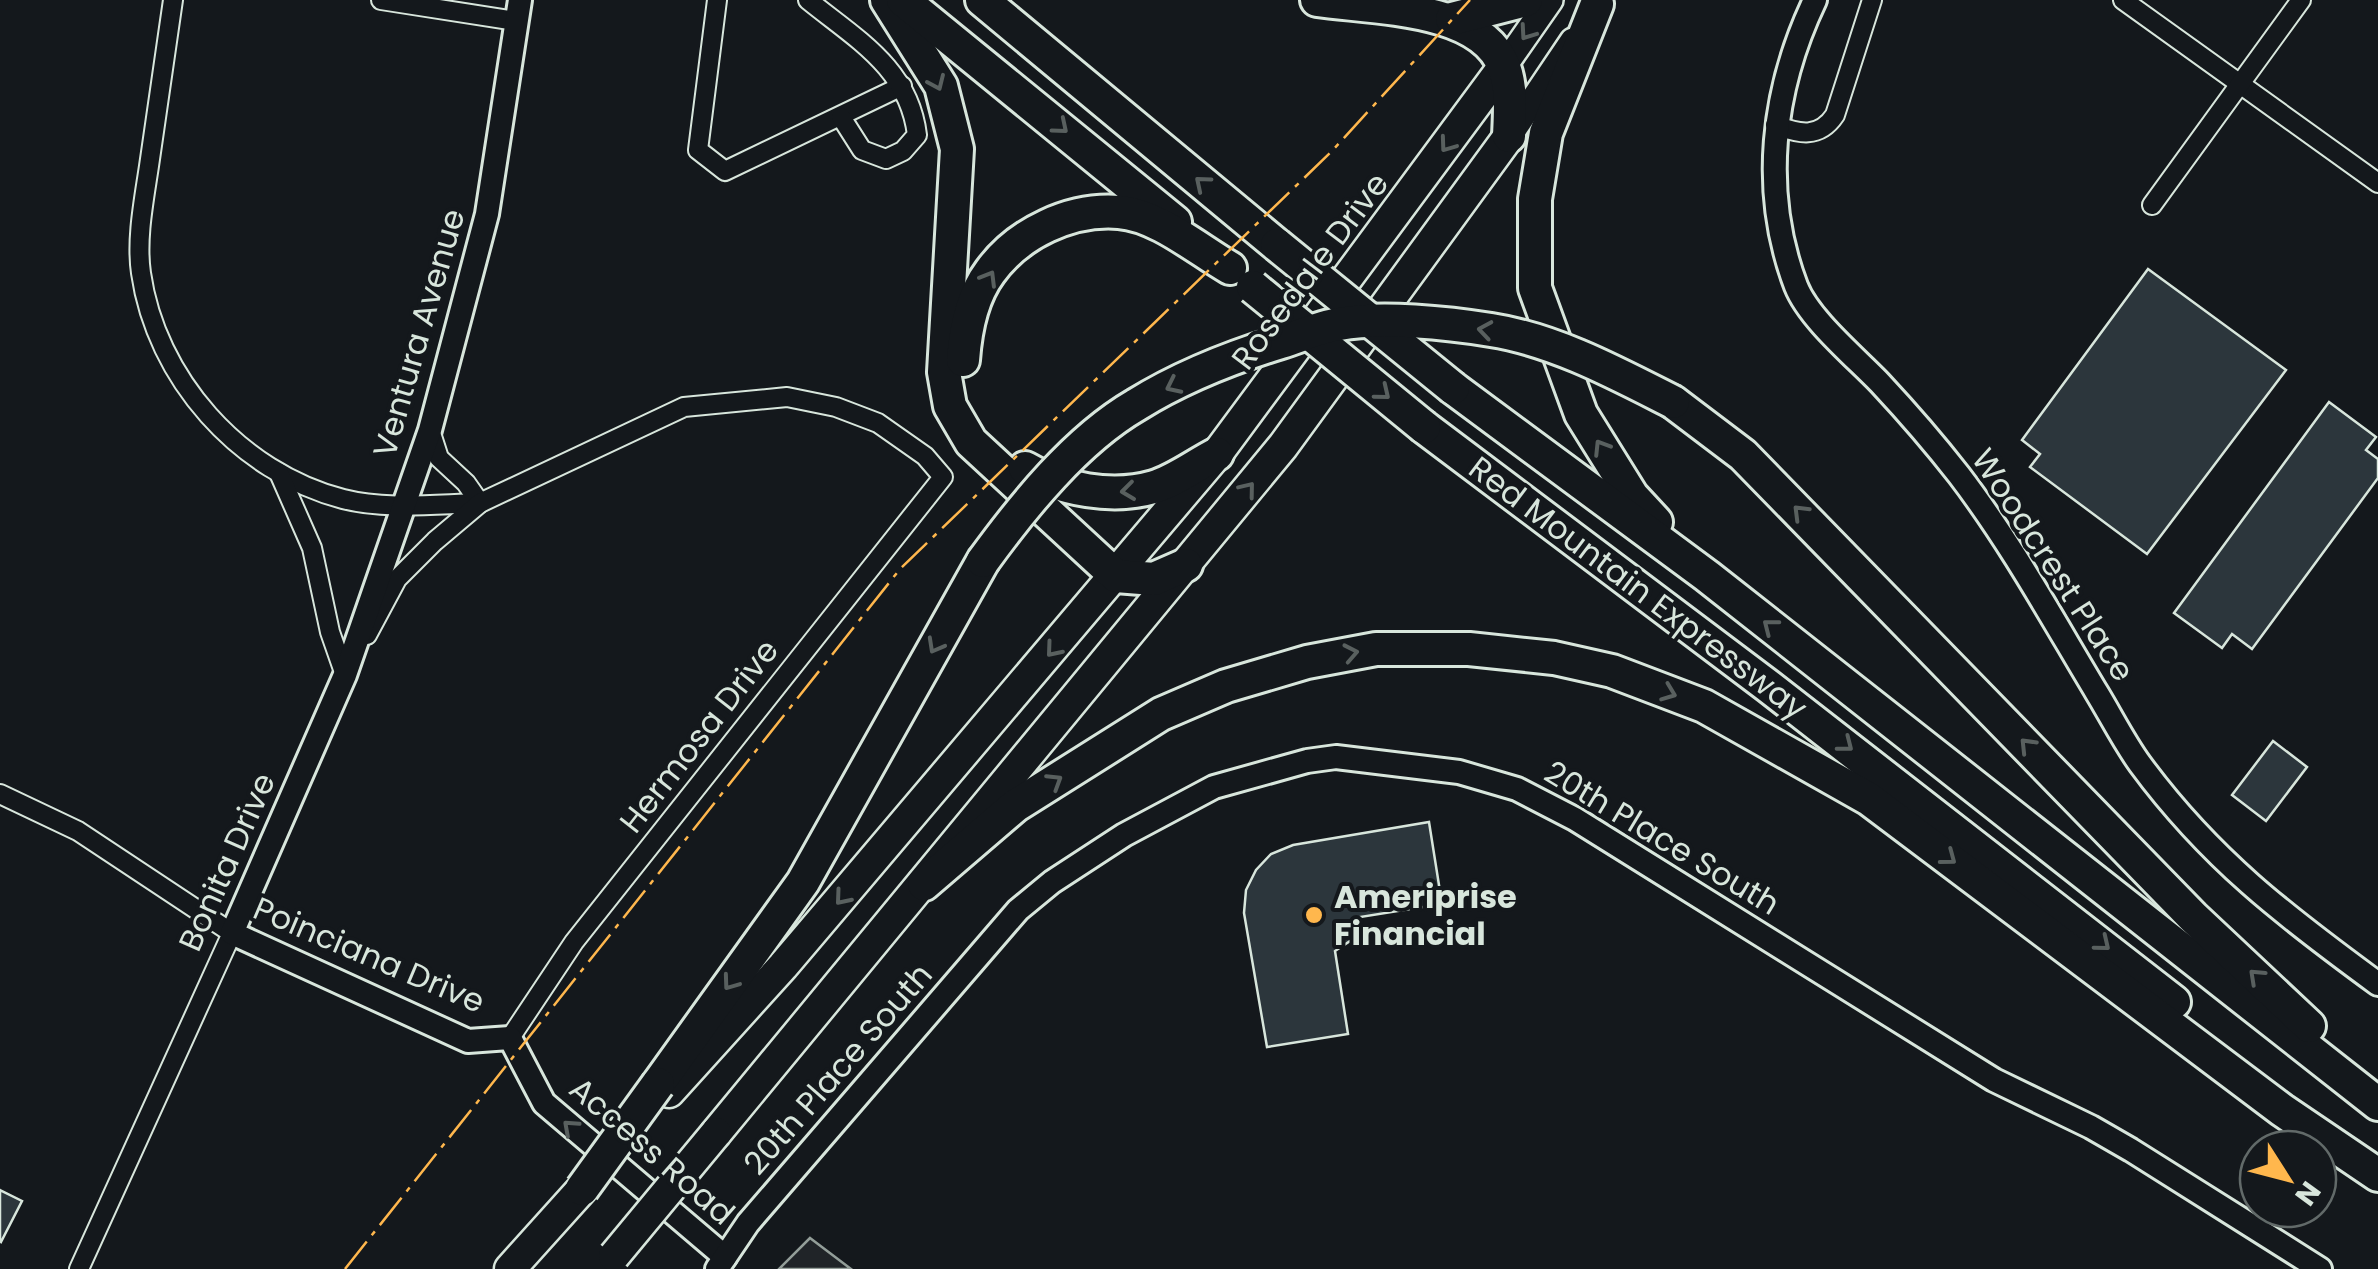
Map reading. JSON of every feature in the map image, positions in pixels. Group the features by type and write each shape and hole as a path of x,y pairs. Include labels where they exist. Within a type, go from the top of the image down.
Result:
{"highway":[{"path":"886,0 940,86 957,149 944,372 950,406 971,442 1116,576 1154,579 1186,565"},
{"name":"Red Mountain Expressway","path":"904,0 1424,427 2039,894 2378,1172"},
{"name":"Red Mountain Expressway","path":"982,0 1452,388 1706,576 2378,1104"},
{"path":"609,1262 1282,446 1509,136 1510,101 1504,66 1484,36 1452,19 1317,0"},
{"path":"1452,19 1526,0"},
{"path":"1598,2 1546,132 1535,199 1535,288 1581,414 1632,496 1706,576"},
{"name":"Rosedale Drive","path":"664,1088 783,966 1217,454 1504,66"},
{"path":"1217,454 1155,487 1101,494 1036,475 1012,460 986,428 968,394 962,362 965,330 989,272 1032,232 1081,214 1120,212 1148,220 1241,278"},
{"path":"512,1265 572,1200 664,1088 803,882 983,561 1064,462 1134,405 1234,356 1340,323 1422,322 1493,330 1608,368 1673,402 1743,454 2193,918 2378,1090"},
{"path":"924,884 1015,806 1161,714 1226,686 1308,662 1376,649 1469,649 1554,658 1612,671 1704,706 1868,799 2282,1110 2378,1172"}],"main road":[{"name":"Rosedale Drive","path":"1504,66 1550,0"},
{"path":"1509,136 1598,2"}],"street":[{"path":"173,0 143,212 140,271 156,332 175,371 213,422 279,473 343,499 403,505 480,503"},
{"path":"381,0 518,10"},
{"path":"717,0 698,150 725,171 902,86"},
{"path":"808,0 889,66 914,108 917,134 902,151 886,159 862,150 841,118"},
{"path":"1798,36 1806,0"},
{"path":"1798,36 1815,0"},
{"path":"1775,125 1816,133 1828,126 1872,0"},
{"path":"2123,0 2378,184"},
{"path":"2152,205 2302,0"},
{"name":"Ventura Avenue","path":"345,675 430,430 488,214 518,10"},
{"name":"Woodcrest Place","path":"1798,36 1775,125 1774,202 1797,289 1832,336 1889,393 1962,479 2138,761 2165,796 2234,872 2286,918 2378,984"},
{"name":"Hermosa Drive","path":"480,503 684,406 787,396 836,407 878,423 925,456 943,477 574,942 510,1038"},
{"path":"430,430 439,458 466,483 480,503"},
{"path":"279,473 312,548 330,632 345,675"},
{"path":"345,675 397,579 434,541 480,503"},
{"name":"Bonita Drive","path":"79,1269 345,675"},
{"name":"20th Place South","path":"721,1263 748,1223 1018,910 1124,835 1214,787 1307,761 1336,757 1459,772 1518,789 1575,819 1994,1080 2132,1150 2320,1269"},
{"name":"Poinciana Drive","path":"0,794 78,830 232,933 468,1041 510,1038"},
{"name":"Access Road","path":"510,1038 544,1104 721,1263"}],"shaded area":[{"path":"810,1238 851,1269 779,1269"}],"building":[{"path":"2148,269 2286,370 2147,554 2030,467 2040,454 2022,440"},
{"path":"2329,402 2376,437 2366,450 2378,459 2378,478 2252,649 2232,634 2222,648 2174,613"},
{"path":"2273,741 2307,767 2266,821 2232,795"},
{"path":"1429,822 1442,904 1360,917 1353,939 1335,951 1348,1034 1267,1047 1244,913 1246,890 1256,870 1271,854 1293,845"},
{"path":"0,1190 22,1201 1,1242 0,1241"}],"power":[{"path":"345,1269 900,569 1332,151 1470,0"}],"place":[{"name":"Ameriprise Financial","path":"1314,915"}]}
